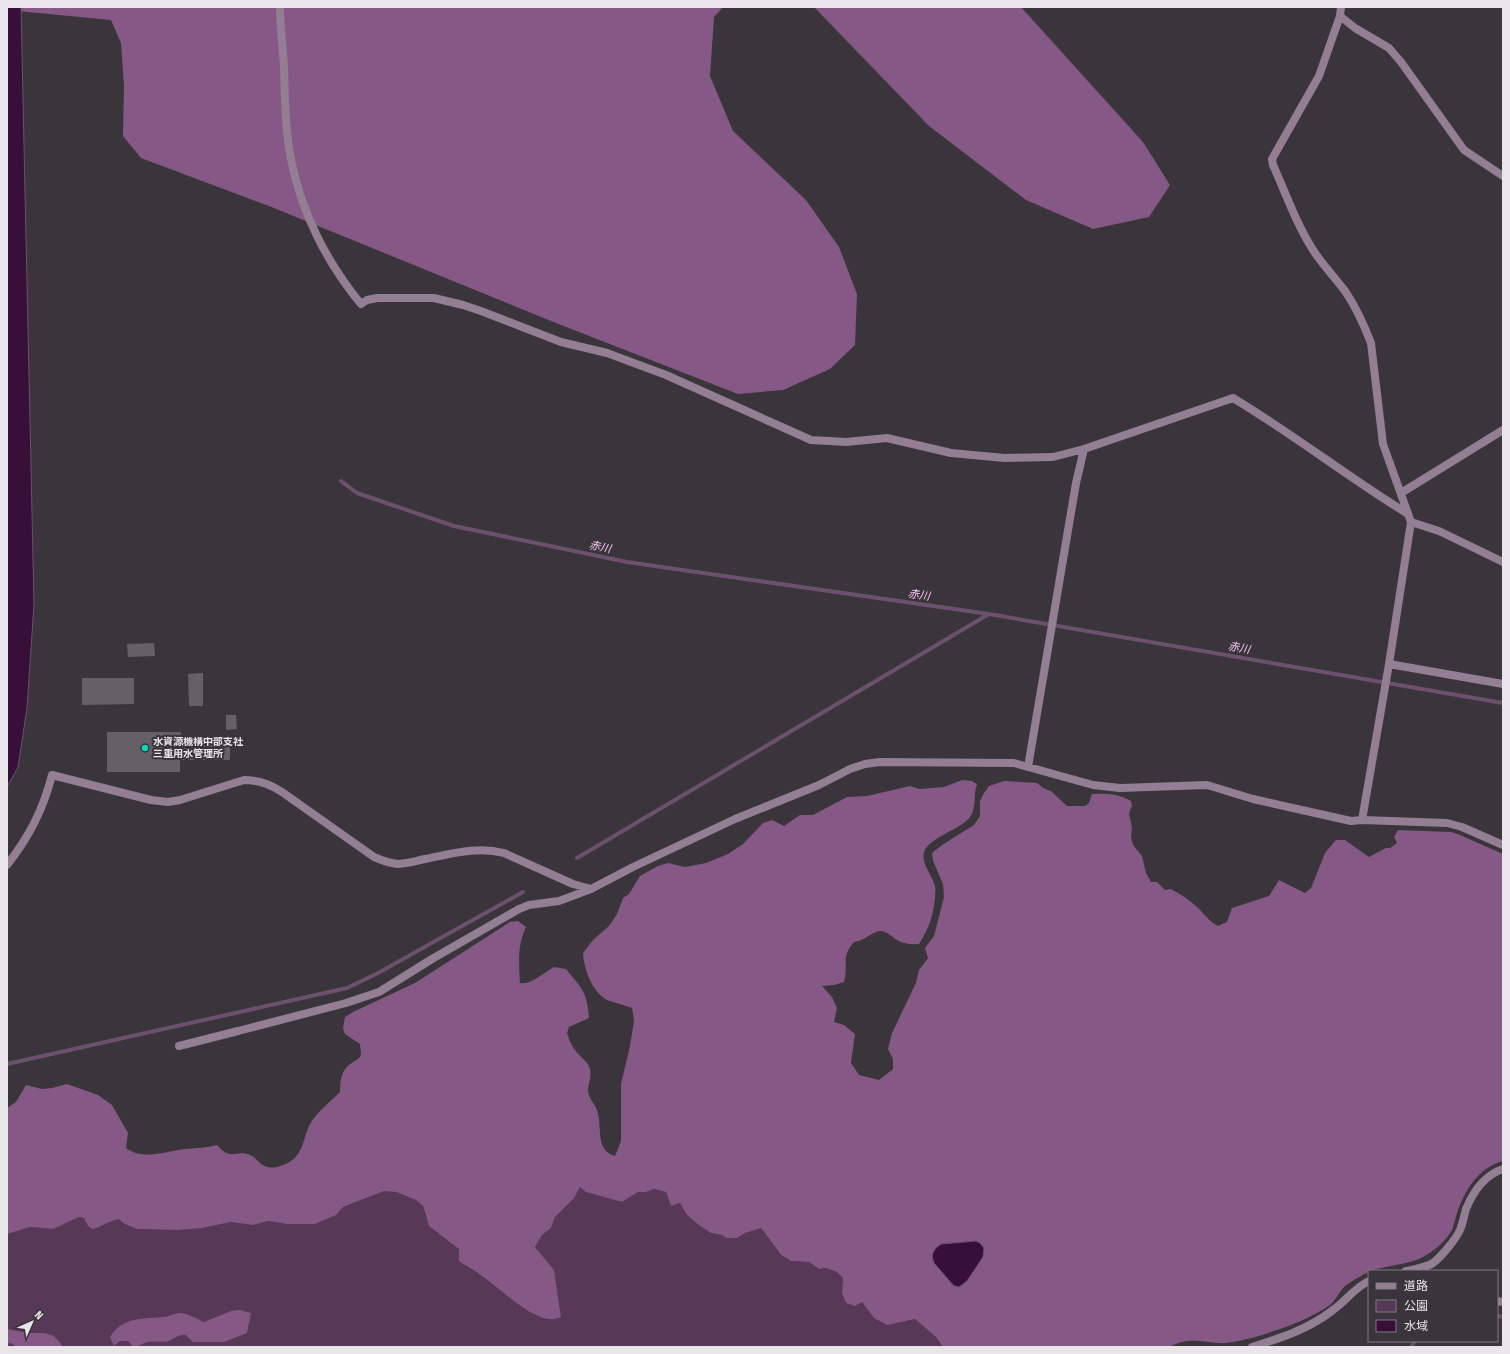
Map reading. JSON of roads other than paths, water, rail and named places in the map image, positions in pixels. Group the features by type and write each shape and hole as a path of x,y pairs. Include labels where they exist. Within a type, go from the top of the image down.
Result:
{"street":[{"path":"280,7 286,119 291,160 302,199 323,248 338,275 361,304 367,300 377,298 434,298 463,305 561,342 607,353 666,375 811,440 846,442 887,438 951,453 1004,458 1053,457 1084,449 1233,398 1255,411 1374,493 1408,514"},
{"path":"1341,7 1340,16 1319,76 1272,159 1272,164 1303,232 1315,252 1344,290 1368,334 1371,343 1383,444 1411,522 1389,664 1362,820"},
{"path":"1340,16 1355,28 1389,48 1402,62 1464,150 1503,176"},
{"path":"1401,493 1503,430"},
{"path":"1028,767 1076,482 1084,449"},
{"path":"1411,522 1438,531 1503,562"},
{"path":"1389,664 1503,684"},
{"path":"179,1046 346,1003 379,992 432,959 519,909 529,905 559,901 591,889 633,867 735,819 807,790 850,769 865,764 910,761 1014,763 1093,785 1120,788 1207,785 1253,799 1351,821 1362,820 1447,823 1462,826 1503,844"},
{"path":"7,865 37,820 52,775 151,800 168,802 180,800 244,780 254,780 278,789 374,857 384,862 397,864 467,850 493,850 504,852 574,884 591,889"},
{"path":"1425,1269 1433,1263 1454,1240 1460,1230 1467,1208 1479,1186 1493,1173 1503,1169"},
{"path":"1252,1347 1279,1339 1312,1325 1335,1309 1360,1285 1368,1281"}],"water":[{"path":"7,7 21,7 34,604 27,708 18,767 7,787"},
{"path":"976,1241 984,1248 983,1257 967,1281 959,1287 954,1286 934,1263 932,1257 933,1252 941,1244"}],"waterway":[{"name":"赤川","path":"341,481 357,493 454,526 627,562 989,614 1503,703"},
{"path":"577,858 989,614"},
{"path":"7,1064 347,988 378,973 523,892"},
{"path":"1498,1316 1503,1317"},
{"path":"1411,1347 1414,1342"}],"place":[{"name":"水資源機構中部支社 三重用水管理所","path":"145,748"}]}
